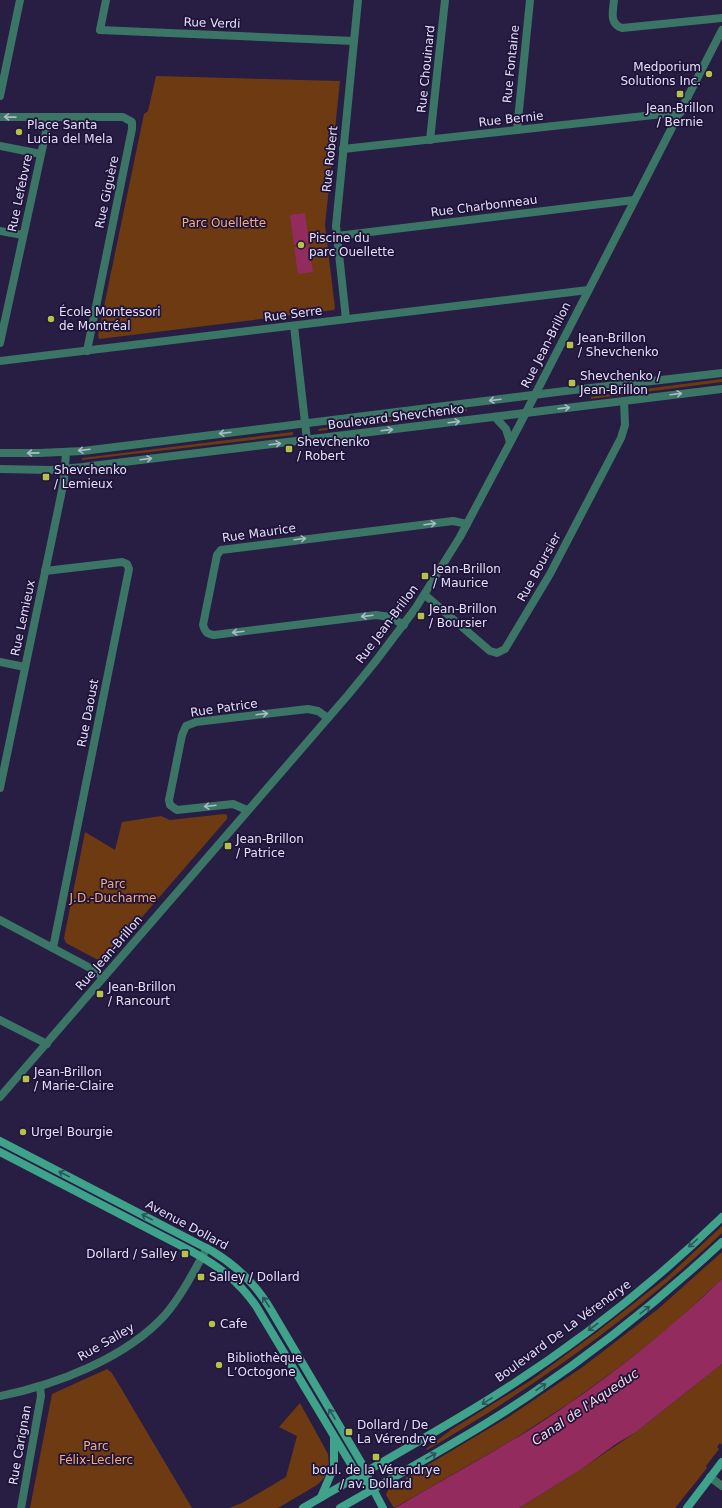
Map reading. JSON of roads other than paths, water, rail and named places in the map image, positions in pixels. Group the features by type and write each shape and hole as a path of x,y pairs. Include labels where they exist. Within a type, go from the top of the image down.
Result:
{"main road":[{"name":"Avenue Dollard","path":"0,1141 207,1248 235,1266 250,1280 263,1296 366,1472 383,1508"},
{"name":"Avenue Dollard","path":"0,1152 202,1257 227,1273 249,1295 358,1476 373,1489"},
{"name":"Boulevard De La Vérendrye","path":"303,1508 483,1403 557,1354 645,1286 722,1217"},
{"path":"340,1508 498,1416 567,1369 651,1305 722,1242"},
{"path":"321,1498 334,1467 334,1437"},
{"path":"687,1508 722,1462"}],"street":[{"path":"0,96 20,0"},
{"name":"Rue Verdi","path":"106,0 100,30 354,41"},
{"name":"Rue Robert","path":"346,320 336,226 358,0"},
{"name":"Rue Chouinard","path":"430,140 445,0"},
{"name":"Rue Fontaine","path":"517,130 530,0"},
{"path":"614,0 612,17 614,23 622,28 722,18"},
{"name":"Rue Jean-Brillon","path":"0,1097 328,718 404,625 425,595 466,524 510,442 722,30"},
{"name":"Rue Bernie","path":"343,149 681,112"},
{"name":"Rue Giguère","path":"0,117 123,117 132,122 132,129 87,351"},
{"name":"Rue Lefebvre","path":"0,343 49,118"},
{"path":"0,146 41,154"},
{"name":"Rue Charbonneau","path":"337,236 634,200"},
{"path":"0,230 23,236"},
{"name":"Rue Serre","path":"0,361 588,290"},
{"path":"294,326 307,440"},
{"name":"Boulevard Shevchenko","path":"0,453 66,452 722,373"},
{"name":"Boulevard Shevchenko","path":"0,470 66,469 722,389"},
{"name":"Rue Boursier","path":"425,595 490,651 497,653 505,649 550,574 619,443 625,428 624,401"},
{"path":"496,417 506,429 510,442"},
{"name":"Rue Lemieux","path":"0,788 66,469 66,452"},
{"name":"Rue Maurice","path":"404,625 390,617 376,615 214,635 208,634 204,631 203,625 216,555 221,550 453,521 466,524"},
{"name":"Rue Daoust","path":"45,571 122,562 127,564 129,569 53,948"},
{"path":"0,662 25,667"},
{"name":"Rue Patrice","path":"247,810 234,804 177,810 170,805 169,800 182,735 186,726 196,722 308,709 318,711 328,718"},
{"path":"0,920 92,969 103,977"},
{"path":"0,1020 46,1044"},
{"name":"Rue Salley","path":"0,1396 40,1386 72,1374 127,1346 159,1321 175,1302 207,1248"},
{"name":"Rue Carignan","path":"21,1508 41,1396 40,1386"},
{"path":"710,1477 722,1486"}],"water":[{"path":"305,213 309,243 294,245 290,215"},
{"path":"309,245 313,272 298,274 294,247"},
{"name":"Canal de l'Aqueduc","path":"722,1279 722,1364 636,1432 616,1444 580,1470 519,1508 395,1508 482,1458 559,1411 632,1358"}],"place":[{"name":"Medporium Solutions Inc.","path":"709,74"},
{"name":"Jean-Brillon / Bernie","path":"680,94"},
{"name":"Place Santa Lucia del Mela","path":"19,132"},
{"name":"Piscine du parc Ouellette","path":"301,245"},
{"name":"École Montessori de Montréal","path":"51,319"},
{"name":"Jean-Brillon / Shevchenko","path":"570,345"},
{"name":"Shevchenko / Jean-Brillon","path":"572,383"},
{"name":"Shevchenko / Robert","path":"289,449"},
{"name":"Shevchenko / Lemieux","path":"46,477"},
{"name":"Jean-Brillon / Maurice","path":"425,576"},
{"name":"Jean-Brillon / Boursier","path":"421,616"},
{"name":"Jean-Brillon / Patrice","path":"228,846"},
{"name":"Jean-Brillon / Rancourt","path":"100,994"},
{"name":"Jean-Brillon / Marie-Claire","path":"26,1079"},
{"name":"Urgel Bourgie","path":"23,1132"},
{"name":"Dollard / Salley","path":"185,1254"},
{"name":"Salley / Dollard","path":"201,1277"},
{"name":"Cafe","path":"212,1324"},
{"name":"Bibliothèque L’Octogone","path":"219,1365"},
{"name":"Dollard / De La Vérendrye","path":"349,1432"},
{"name":"boul. de la Vérendrye / av. Dollard","path":"376,1457"}],"park label":[{"name":"Parc Ouellette","path":"224,223"},
{"name":"Parc J.D.-Ducharme","path":"113,891"},
{"name":"Parc Félix-Leclerc","path":"96,1453"}]}
